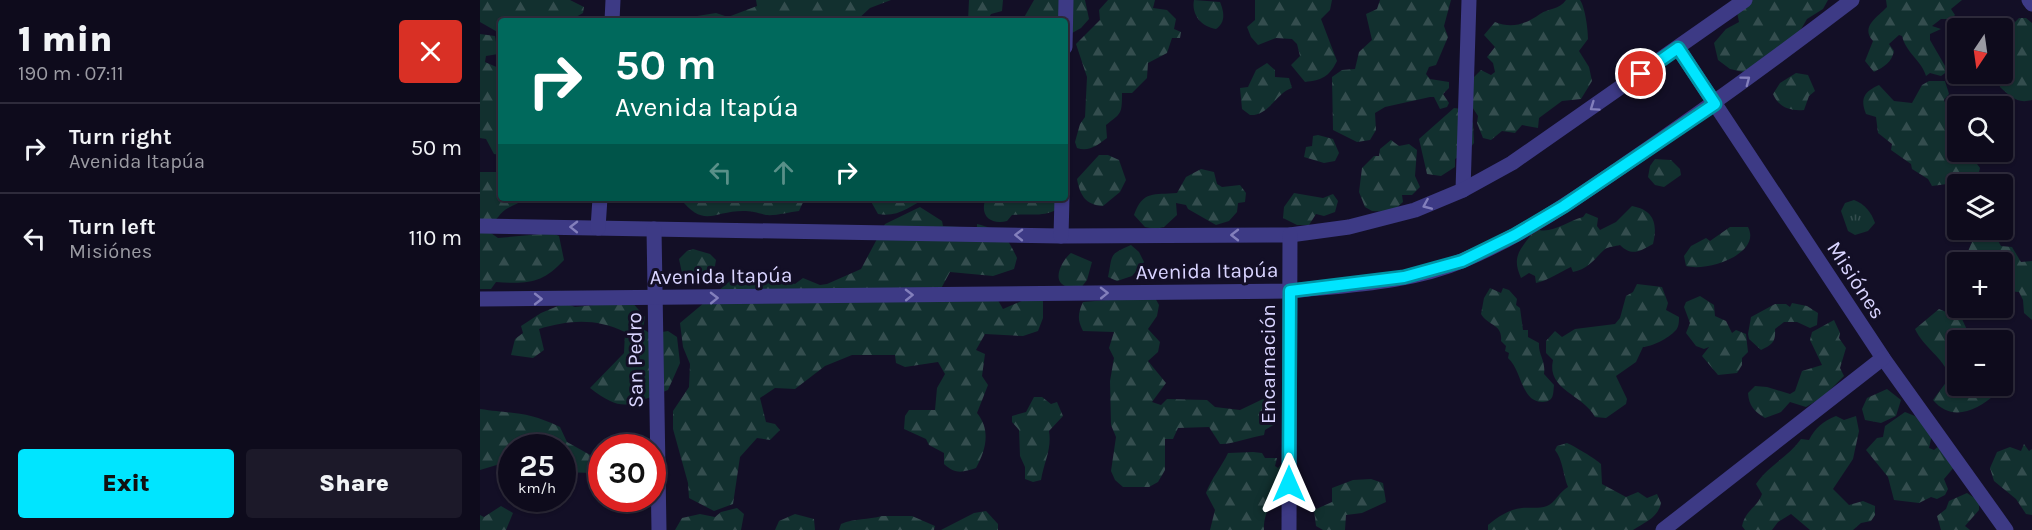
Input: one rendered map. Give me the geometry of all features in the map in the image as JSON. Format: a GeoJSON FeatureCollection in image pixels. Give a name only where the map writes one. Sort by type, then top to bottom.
{"type":"FeatureCollection","features":[{"type":"Feature","properties":{"kind":"street"},"geometry":{"type":"LineString","coordinates":[[612,18],[613,0]]}},
{"type":"Feature","properties":{"kind":"street"},"geometry":{"type":"LineString","coordinates":[[1066,0],[1066,18]]}},
{"type":"Feature","properties":{"kind":"street"},"geometry":{"type":"LineString","coordinates":[[1463,190],[1469,0]]}},
{"type":"Feature","properties":{"kind":"street","name":"Avenida Itapúa"},"geometry":{"type":"LineString","coordinates":[[480,226],[1061,236],[1290,235],[1348,227],[1404,213],[1463,190],[1512,163],[1745,0]]}},
{"type":"Feature","properties":{"kind":"street","name":"Avenida Itapúa"},"geometry":{"type":"LineString","coordinates":[[480,299],[1290,291],[1404,277],[1462,261],[1515,235],[1564,206],[1715,104],[1852,0]]}},
{"type":"Feature","properties":{"kind":"street"},"geometry":{"type":"LineString","coordinates":[[2029,0],[2032,4]]}},
{"type":"Feature","properties":{"kind":"street","name":"Misiónes"},"geometry":{"type":"LineString","coordinates":[[1678,48],[1883,358],[2006,530]]}},
{"type":"Feature","properties":{"kind":"street"},"geometry":{"type":"LineString","coordinates":[[598,228],[600,201]]}},
{"type":"Feature","properties":{"kind":"street"},"geometry":{"type":"LineString","coordinates":[[1061,236],[1062,201]]}},
{"type":"Feature","properties":{"kind":"street","name":"San Pedro"},"geometry":{"type":"LineString","coordinates":[[654,229],[659,530]]}},
{"type":"Feature","properties":{"kind":"street","name":"Encarnación"},"geometry":{"type":"LineString","coordinates":[[1289,530],[1290,235]]}},
{"type":"Feature","properties":{"kind":"street"},"geometry":{"type":"LineString","coordinates":[[1663,530],[1883,358]]}},
{"type":"Feature","properties":{"kind":"green space"},"geometry":{"type":"Polygon","coordinates":[[[480,0],[570,0],[584,7],[583,13],[574,18],[498,18],[498,32],[480,22],[480,0]]]}},
{"type":"Feature","properties":{"kind":"green space"},"geometry":{"type":"Polygon","coordinates":[[[756,0],[891,0],[870,8],[859,18],[691,18],[716,13],[728,17],[757,6],[756,0]]]}},
{"type":"Feature","properties":{"kind":"green space"},"geometry":{"type":"Polygon","coordinates":[[[969,0],[1003,0],[1002,11],[991,14],[989,18],[968,18],[969,0]]]}},
{"type":"Feature","properties":{"kind":"green space"},"geometry":{"type":"Polygon","coordinates":[[[1034,0],[1085,0],[1089,19],[1081,28],[1068,35],[1068,18],[1024,18],[1034,0]]]}},
{"type":"Feature","properties":{"kind":"green space"},"geometry":{"type":"Polygon","coordinates":[[[1108,0],[1155,0],[1153,8],[1167,10],[1176,19],[1174,29],[1181,32],[1180,38],[1172,38],[1167,53],[1148,63],[1147,78],[1132,93],[1122,93],[1120,113],[1106,125],[1107,138],[1093,147],[1081,149],[1077,148],[1075,142],[1080,124],[1085,117],[1087,77],[1076,44],[1100,20],[1099,10],[1108,0]]]}},
{"type":"Feature","properties":{"kind":"green space"},"geometry":{"type":"Polygon","coordinates":[[[1194,0],[1220,2],[1223,17],[1216,29],[1202,23],[1194,11],[1194,0]]]}},
{"type":"Feature","properties":{"kind":"green space"},"geometry":{"type":"Polygon","coordinates":[[[1255,0],[1332,0],[1330,10],[1321,19],[1337,61],[1331,71],[1320,79],[1305,82],[1291,65],[1300,56],[1297,44],[1292,39],[1276,38],[1258,45],[1251,37],[1247,27],[1255,20],[1255,0]]]}},
{"type":"Feature","properties":{"kind":"green space"},"geometry":{"type":"Polygon","coordinates":[[[1380,0],[1451,0],[1444,26],[1448,37],[1436,65],[1429,67],[1426,74],[1430,79],[1449,82],[1449,88],[1443,94],[1449,103],[1447,107],[1440,109],[1434,97],[1430,97],[1385,107],[1375,113],[1376,130],[1370,140],[1357,142],[1333,130],[1332,77],[1342,70],[1355,69],[1359,52],[1372,40],[1366,14],[1377,9],[1380,0]]]}},
{"type":"Feature","properties":{"kind":"green space"},"geometry":{"type":"Polygon","coordinates":[[[1566,0],[1580,0],[1583,8],[1588,39],[1579,51],[1589,67],[1592,81],[1581,99],[1562,101],[1539,118],[1538,128],[1522,125],[1515,133],[1502,131],[1491,140],[1483,138],[1477,123],[1478,116],[1465,96],[1472,79],[1481,70],[1491,75],[1495,72],[1493,63],[1487,57],[1495,47],[1484,35],[1495,22],[1507,25],[1524,23],[1543,12],[1560,6],[1566,0]]]}},
{"type":"Feature","properties":{"kind":"green space"},"geometry":{"type":"Polygon","coordinates":[[[1745,0],[1828,0],[1823,9],[1807,19],[1793,43],[1743,72],[1730,69],[1718,60],[1714,43],[1726,29],[1739,22],[1736,7],[1745,0]]]}},
{"type":"Feature","properties":{"kind":"green space"},"geometry":{"type":"Polygon","coordinates":[[[1886,0],[1962,0],[1951,9],[1955,15],[1952,18],[1941,19],[1932,26],[1941,29],[1930,34],[1930,40],[1947,72],[1941,76],[1930,73],[1926,76],[1902,36],[1899,35],[1889,44],[1894,51],[1889,61],[1874,72],[1865,61],[1873,41],[1868,31],[1869,26],[1887,7],[1886,0]]]}},
{"type":"Feature","properties":{"kind":"green space"},"geometry":{"type":"Polygon","coordinates":[[[2019,18],[2026,18],[2032,23],[2032,100],[2014,99],[2000,87],[2000,84],[2013,84],[2013,24],[2019,18]]]}},
{"type":"Feature","properties":{"kind":"green space"},"geometry":{"type":"Polygon","coordinates":[[[480,34],[495,36],[498,54],[486,56],[485,62],[498,68],[498,155],[494,154],[486,139],[480,138],[480,34]]]}},
{"type":"Feature","properties":{"kind":"green space"},"geometry":{"type":"Polygon","coordinates":[[[1267,63],[1275,70],[1275,77],[1289,78],[1292,88],[1262,112],[1250,115],[1242,109],[1240,88],[1248,87],[1256,70],[1267,63]]]}},
{"type":"Feature","properties":{"kind":"green space"},"geometry":{"type":"Polygon","coordinates":[[[1796,73],[1808,75],[1815,91],[1809,96],[1804,110],[1786,108],[1778,103],[1773,94],[1780,83],[1796,73]]]}},
{"type":"Feature","properties":{"kind":"green space"},"geometry":{"type":"Polygon","coordinates":[[[1929,81],[1945,81],[1949,94],[1944,100],[1947,107],[1947,162],[1976,162],[1980,168],[1978,174],[1947,174],[1947,184],[1932,186],[1928,179],[1912,169],[1911,164],[1891,150],[1892,144],[1878,133],[1876,117],[1866,114],[1863,104],[1865,96],[1879,85],[1894,101],[1912,103],[1922,85],[1929,81]]]}},
{"type":"Feature","properties":{"kind":"green space"},"geometry":{"type":"Polygon","coordinates":[[[1454,108],[1462,109],[1473,123],[1474,143],[1467,152],[1455,159],[1455,167],[1441,176],[1427,174],[1419,139],[1454,108]]]}},
{"type":"Feature","properties":{"kind":"green space"},"geometry":{"type":"Polygon","coordinates":[[[1313,136],[1333,139],[1339,153],[1335,161],[1324,163],[1304,157],[1306,147],[1312,146],[1313,136]]]}},
{"type":"Feature","properties":{"kind":"green space"},"geometry":{"type":"Polygon","coordinates":[[[1391,140],[1399,146],[1409,144],[1417,150],[1415,176],[1420,187],[1412,195],[1402,195],[1403,202],[1392,212],[1372,211],[1365,207],[1359,192],[1362,168],[1374,156],[1379,156],[1380,149],[1391,140]]]}},
{"type":"Feature","properties":{"kind":"green space"},"geometry":{"type":"Polygon","coordinates":[[[1099,155],[1108,155],[1119,160],[1126,180],[1120,192],[1103,206],[1092,204],[1084,198],[1077,179],[1099,155]]]}},
{"type":"Feature","properties":{"kind":"green space"},"geometry":{"type":"Polygon","coordinates":[[[1655,159],[1671,160],[1680,169],[1681,175],[1664,187],[1655,185],[1648,177],[1650,166],[1655,159]]]}},
{"type":"Feature","properties":{"kind":"green space"},"geometry":{"type":"Polygon","coordinates":[[[1201,169],[1214,172],[1217,184],[1222,187],[1240,185],[1246,193],[1245,202],[1238,203],[1237,212],[1229,221],[1216,225],[1188,209],[1186,205],[1176,203],[1177,215],[1164,227],[1155,229],[1145,227],[1134,215],[1137,207],[1145,198],[1156,194],[1177,193],[1186,177],[1201,169]]]}},
{"type":"Feature","properties":{"kind":"green space"},"geometry":{"type":"Polygon","coordinates":[[[480,172],[496,172],[498,174],[498,201],[520,201],[504,211],[495,220],[480,222],[480,172]]]}},
{"type":"Feature","properties":{"kind":"green space"},"geometry":{"type":"Polygon","coordinates":[[[1294,193],[1323,198],[1333,194],[1338,201],[1335,212],[1324,216],[1316,214],[1309,225],[1297,225],[1283,218],[1284,207],[1294,193]]]}},
{"type":"Feature","properties":{"kind":"green space"},"geometry":{"type":"Polygon","coordinates":[[[1854,200],[1867,209],[1875,223],[1868,231],[1855,235],[1848,231],[1841,211],[1845,203],[1854,200]]]}},
{"type":"Feature","properties":{"kind":"green space"},"geometry":{"type":"Polygon","coordinates":[[[683,201],[804,201],[799,211],[770,215],[743,211],[703,216],[683,201]]]}},
{"type":"Feature","properties":{"kind":"green space"},"geometry":{"type":"Polygon","coordinates":[[[871,201],[920,201],[891,214],[878,214],[871,201]]]}},
{"type":"Feature","properties":{"kind":"green space"},"geometry":{"type":"Polygon","coordinates":[[[985,201],[1063,201],[1054,211],[1012,215],[1007,221],[1001,222],[991,220],[985,214],[985,201]]]}},
{"type":"Feature","properties":{"kind":"green space"},"geometry":{"type":"Polygon","coordinates":[[[1632,206],[1645,211],[1653,219],[1655,230],[1653,244],[1636,252],[1628,251],[1620,245],[1605,249],[1583,269],[1573,272],[1571,267],[1536,283],[1535,276],[1529,273],[1521,278],[1517,257],[1535,229],[1553,229],[1583,217],[1586,213],[1598,218],[1597,226],[1600,230],[1616,222],[1632,206]]]}},
{"type":"Feature","properties":{"kind":"green space"},"geometry":{"type":"Polygon","coordinates":[[[920,207],[942,221],[943,226],[977,228],[977,224],[997,231],[1010,244],[1017,258],[1014,269],[993,276],[950,272],[937,296],[995,295],[1003,309],[1024,300],[1043,299],[1043,318],[1038,331],[1023,336],[985,334],[976,350],[985,354],[982,376],[988,385],[977,413],[984,426],[985,440],[976,468],[963,471],[952,470],[944,464],[944,453],[929,445],[926,439],[904,429],[905,416],[909,410],[935,410],[937,388],[945,374],[938,362],[905,367],[896,363],[895,355],[852,355],[825,366],[795,389],[775,388],[760,398],[766,422],[775,424],[780,430],[770,440],[757,438],[740,457],[733,504],[714,511],[689,498],[688,483],[673,429],[673,411],[689,387],[690,364],[683,347],[680,323],[736,276],[782,279],[795,284],[803,278],[820,285],[861,269],[885,224],[920,207]]]}},
{"type":"Feature","properties":{"kind":"green space"},"geometry":{"type":"Polygon","coordinates":[[[1730,227],[1748,227],[1750,237],[1740,253],[1730,259],[1707,266],[1686,266],[1684,256],[1691,246],[1706,238],[1710,241],[1730,227]]]}},
{"type":"Feature","properties":{"kind":"green space"},"geometry":{"type":"Polygon","coordinates":[[[480,230],[488,231],[498,238],[552,233],[559,236],[564,260],[548,274],[533,281],[496,282],[491,289],[480,289],[480,230]]]}},
{"type":"Feature","properties":{"kind":"green space"},"geometry":{"type":"Polygon","coordinates":[[[1998,240],[2001,246],[2012,247],[2021,262],[2032,261],[2032,320],[2024,313],[2023,300],[2019,292],[2013,292],[2013,252],[1968,252],[1972,242],[1998,240]]]}},
{"type":"Feature","properties":{"kind":"green space"},"geometry":{"type":"Polygon","coordinates":[[[1131,245],[1139,252],[1144,262],[1132,276],[1117,281],[1108,277],[1111,259],[1115,253],[1131,245]]]}},
{"type":"Feature","properties":{"kind":"green space"},"geometry":{"type":"Polygon","coordinates":[[[693,249],[710,254],[716,260],[715,266],[690,280],[682,273],[679,259],[687,251],[693,249]]]}},
{"type":"Feature","properties":{"kind":"green space"},"geometry":{"type":"Polygon","coordinates":[[[1071,253],[1092,262],[1087,280],[1080,289],[1065,286],[1059,279],[1062,264],[1071,253]]]}},
{"type":"Feature","properties":{"kind":"green space"},"geometry":{"type":"Polygon","coordinates":[[[1637,284],[1662,287],[1668,303],[1666,310],[1679,317],[1678,326],[1664,339],[1643,347],[1636,362],[1616,376],[1627,399],[1626,404],[1606,418],[1595,417],[1590,409],[1567,392],[1555,378],[1552,370],[1553,360],[1546,353],[1546,341],[1555,331],[1562,337],[1575,329],[1615,324],[1620,318],[1626,296],[1633,292],[1637,284]]]}},
{"type":"Feature","properties":{"kind":"green space"},"geometry":{"type":"Polygon","coordinates":[[[1490,288],[1501,293],[1503,288],[1509,290],[1517,299],[1516,305],[1520,308],[1523,330],[1528,330],[1528,337],[1539,343],[1544,374],[1554,385],[1552,397],[1549,400],[1536,401],[1526,392],[1513,363],[1508,358],[1509,353],[1505,351],[1506,346],[1501,341],[1500,331],[1481,314],[1484,298],[1490,288]]]}},
{"type":"Feature","properties":{"kind":"green space"},"geometry":{"type":"Polygon","coordinates":[[[1154,296],[1159,305],[1157,316],[1148,329],[1160,342],[1158,352],[1148,361],[1166,383],[1152,402],[1161,405],[1167,399],[1207,400],[1215,407],[1240,410],[1263,399],[1274,408],[1278,422],[1265,430],[1264,435],[1224,444],[1220,444],[1209,427],[1178,428],[1173,439],[1165,439],[1165,470],[1158,482],[1149,487],[1123,487],[1115,480],[1111,471],[1116,437],[1111,425],[1110,381],[1114,358],[1109,348],[1114,332],[1083,331],[1079,313],[1083,302],[1154,296]]]}},
{"type":"Feature","properties":{"kind":"green space"},"geometry":{"type":"Polygon","coordinates":[[[1700,296],[1714,305],[1715,316],[1726,321],[1732,333],[1736,330],[1746,334],[1748,352],[1742,358],[1742,365],[1737,373],[1718,375],[1702,356],[1709,347],[1704,349],[1696,346],[1686,333],[1690,323],[1684,307],[1686,302],[1700,296]]]}},
{"type":"Feature","properties":{"kind":"green space"},"geometry":{"type":"Polygon","coordinates":[[[631,301],[645,317],[643,329],[651,334],[668,331],[677,337],[680,363],[668,390],[636,403],[620,404],[612,402],[590,388],[624,353],[625,332],[603,324],[572,322],[539,329],[544,350],[533,358],[511,355],[515,339],[523,333],[521,326],[541,313],[565,303],[575,307],[631,301]]]}},
{"type":"Feature","properties":{"kind":"green space"},"geometry":{"type":"Polygon","coordinates":[[[1792,303],[1807,306],[1818,313],[1817,325],[1810,328],[1797,322],[1784,322],[1775,329],[1772,342],[1761,350],[1749,339],[1751,317],[1775,304],[1786,304],[1790,307],[1792,303]]]}},
{"type":"Feature","properties":{"kind":"green space"},"geometry":{"type":"Polygon","coordinates":[[[1939,309],[1947,312],[1947,318],[1962,318],[1967,330],[1947,330],[1947,370],[1923,342],[1915,329],[1939,309]]]}},
{"type":"Feature","properties":{"kind":"green space"},"geometry":{"type":"Polygon","coordinates":[[[1834,320],[1840,333],[1839,338],[1846,348],[1840,368],[1844,376],[1823,397],[1806,407],[1790,402],[1781,412],[1765,418],[1758,413],[1751,405],[1748,393],[1755,386],[1790,394],[1795,391],[1802,371],[1822,365],[1810,340],[1812,332],[1834,320]]]}},
{"type":"Feature","properties":{"kind":"green space"},"geometry":{"type":"Polygon","coordinates":[[[1947,381],[1947,396],[1993,396],[1981,405],[1964,412],[1948,411],[1933,400],[1947,381]]]}},
{"type":"Feature","properties":{"kind":"green space"},"geometry":{"type":"Polygon","coordinates":[[[1887,389],[1901,400],[1896,416],[1881,423],[1865,420],[1862,409],[1867,398],[1887,389]]]}},
{"type":"Feature","properties":{"kind":"green space"},"geometry":{"type":"Polygon","coordinates":[[[1034,397],[1042,397],[1051,404],[1057,402],[1063,416],[1049,431],[1049,450],[1041,480],[1033,482],[1025,479],[1025,467],[1020,456],[1019,430],[1012,422],[1012,416],[1026,412],[1034,397]]]}},
{"type":"Feature","properties":{"kind":"green space"},"geometry":{"type":"Polygon","coordinates":[[[480,409],[529,416],[560,427],[563,434],[498,434],[498,465],[480,470],[480,409]]]}},
{"type":"Feature","properties":{"kind":"green space"},"geometry":{"type":"Polygon","coordinates":[[[1905,412],[1915,416],[1932,435],[1929,448],[1934,450],[1939,446],[1955,466],[1944,479],[1948,489],[1945,495],[1937,499],[1931,497],[1919,503],[1894,500],[1888,477],[1866,450],[1877,438],[1883,437],[1885,426],[1905,412]]]}},
{"type":"Feature","properties":{"kind":"green space"},"geometry":{"type":"Polygon","coordinates":[[[1836,416],[1844,420],[1856,416],[1859,431],[1853,459],[1833,489],[1849,505],[1863,501],[1875,506],[1875,515],[1871,521],[1861,523],[1853,530],[1810,530],[1791,514],[1778,522],[1772,530],[1745,530],[1742,526],[1744,520],[1762,494],[1756,484],[1801,439],[1809,440],[1820,425],[1836,416]]]}},
{"type":"Feature","properties":{"kind":"green space"},"geometry":{"type":"Polygon","coordinates":[[[1567,443],[1601,464],[1602,484],[1626,497],[1638,492],[1647,498],[1657,494],[1661,503],[1657,512],[1633,530],[1488,530],[1488,525],[1508,512],[1550,505],[1568,487],[1560,458],[1555,450],[1557,446],[1567,443]]]}},
{"type":"Feature","properties":{"kind":"green space"},"geometry":{"type":"Polygon","coordinates":[[[2024,444],[2029,451],[2032,449],[2032,515],[2026,514],[2016,499],[1994,481],[1990,468],[1997,452],[2010,447],[2021,451],[2024,444]]]}},
{"type":"Feature","properties":{"kind":"green space"},"geometry":{"type":"Polygon","coordinates":[[[576,447],[588,454],[588,473],[576,472],[576,447]]]}},
{"type":"Feature","properties":{"kind":"green space"},"geometry":{"type":"Polygon","coordinates":[[[1228,453],[1262,453],[1265,458],[1277,458],[1275,466],[1278,468],[1283,462],[1289,483],[1278,486],[1265,517],[1264,530],[1210,530],[1215,510],[1206,493],[1211,483],[1228,453]]]}},
{"type":"Feature","properties":{"kind":"green space"},"geometry":{"type":"Polygon","coordinates":[[[1371,479],[1383,483],[1386,502],[1362,513],[1346,515],[1345,530],[1323,530],[1316,526],[1314,510],[1332,502],[1332,488],[1353,480],[1371,479]]]}},
{"type":"Feature","properties":{"kind":"green space"},"geometry":{"type":"Polygon","coordinates":[[[1967,493],[1979,501],[1979,510],[1965,526],[1970,530],[1941,530],[1937,516],[1946,509],[1949,501],[1967,493]]]}},
{"type":"Feature","properties":{"kind":"green space"},"geometry":{"type":"Polygon","coordinates":[[[498,508],[498,512],[513,513],[506,530],[480,530],[480,515],[484,517],[498,508]]]}},
{"type":"Feature","properties":{"kind":"green space"},"geometry":{"type":"Polygon","coordinates":[[[737,508],[744,514],[741,530],[675,530],[682,518],[700,514],[715,517],[721,512],[737,508]]]}},
{"type":"Feature","properties":{"kind":"green space"},"geometry":{"type":"Polygon","coordinates":[[[986,511],[998,524],[998,530],[941,530],[974,513],[986,511]]]}},
{"type":"Feature","properties":{"kind":"green space"},"geometry":{"type":"Polygon","coordinates":[[[795,514],[814,519],[815,530],[775,530],[779,521],[795,514]]]}},
{"type":"Feature","properties":{"kind":"green space"},"geometry":{"type":"Polygon","coordinates":[[[882,516],[912,516],[935,526],[934,530],[839,530],[841,524],[846,522],[882,516]]]}},
{"type":"Feature","properties":{"kind":"route"},"geometry":{"type":"LineString","coordinates":[[1289,484],[1290,291],[1347,286],[1404,277],[1462,261],[1515,235],[1564,206],[1715,104],[1678,48],[1641,74]]}}]}
